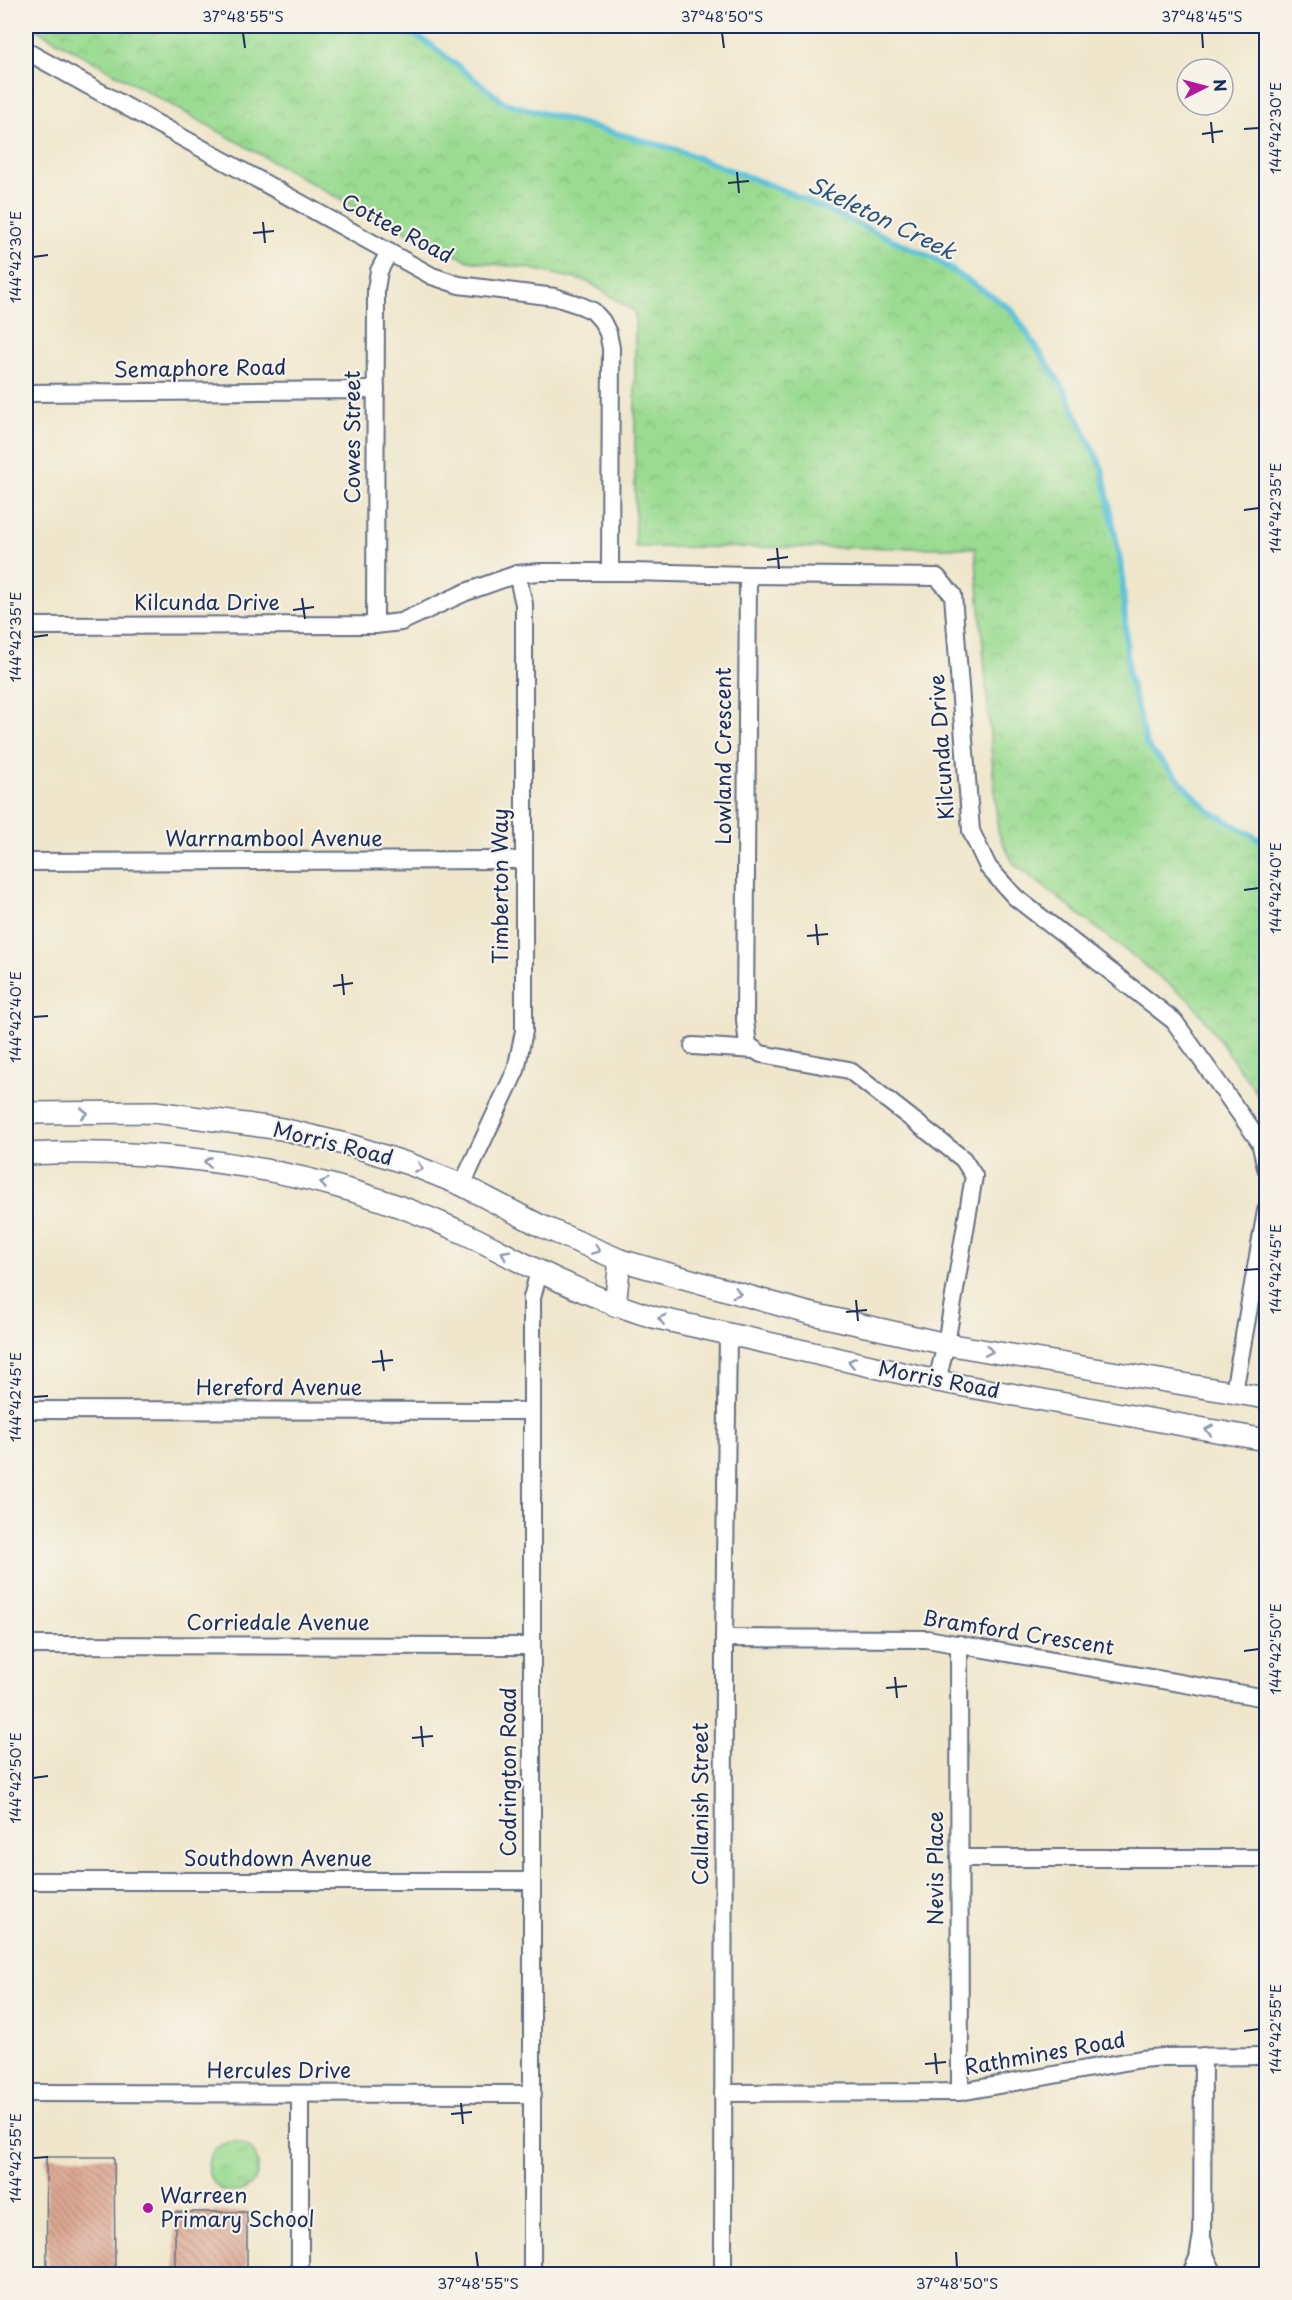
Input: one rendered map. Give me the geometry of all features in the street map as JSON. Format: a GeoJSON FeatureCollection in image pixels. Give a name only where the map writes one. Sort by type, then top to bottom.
{"type":"FeatureCollection","features":[{"type":"Feature","properties":{"kind":"street","name":"Cottee Road"},"geometry":{"type":"LineString","coordinates":[[26,51],[432,276],[459,285],[555,297],[593,311],[602,321],[608,333],[610,348],[610,572]]}},
{"type":"Feature","properties":{"kind":"street","name":"Cowes Street"},"geometry":{"type":"LineString","coordinates":[[375,625],[376,289],[379,271],[389,252]]}},
{"type":"Feature","properties":{"kind":"street","name":"Semaphore Road"},"geometry":{"type":"LineString","coordinates":[[26,393],[376,390]]}},
{"type":"Feature","properties":{"kind":"street","name":"Kilcunda Drive"},"geometry":{"type":"LineString","coordinates":[[26,626],[375,625],[401,622],[466,592],[517,574],[631,572],[937,577],[953,595],[971,831],[988,867],[1015,897],[1174,1021],[1260,1142],[1266,1168]]}},
{"type":"Feature","properties":{"kind":"street","name":"Timberton Way"},"geometry":{"type":"LineString","coordinates":[[462,1185],[516,1070],[524,1031],[524,604],[517,574]]}},
{"type":"Feature","properties":{"kind":"street","name":"Lowland Crescent"},"geometry":{"type":"LineString","coordinates":[[748,575],[745,1020],[748,1046],[755,1050]]}},
{"type":"Feature","properties":{"kind":"street","name":"Warrnambool Avenue"},"geometry":{"type":"LineString","coordinates":[[26,862],[524,860]]}},
{"type":"Feature","properties":{"kind":"street"},"geometry":{"type":"LineString","coordinates":[[693,1046],[755,1050],[761,1054],[849,1070],[963,1159],[974,1176],[946,1344],[937,1381]]}},
{"type":"Feature","properties":{"kind":"street","name":"Morris Road"},"geometry":{"type":"LineString","coordinates":[[26,1113],[155,1112],[282,1129],[353,1146],[412,1165],[462,1185],[539,1225],[620,1260],[808,1313],[946,1344],[1266,1398]]}},
{"type":"Feature","properties":{"kind":"street","name":"Morris Road"},"geometry":{"type":"LineString","coordinates":[[26,1154],[141,1155],[209,1162],[318,1180],[384,1200],[447,1225],[615,1306],[653,1317],[937,1381],[1266,1440]]}},
{"type":"Feature","properties":{"kind":"street"},"geometry":{"type":"LineString","coordinates":[[1234,1392],[1266,1211]]}},
{"type":"Feature","properties":{"kind":"street"},"geometry":{"type":"LineString","coordinates":[[615,1306],[620,1260]]}},
{"type":"Feature","properties":{"kind":"street","name":"Codrington Road"},"geometry":{"type":"LineString","coordinates":[[532,2274],[532,1298],[539,1271]]}},
{"type":"Feature","properties":{"kind":"street","name":"Callanish Street"},"geometry":{"type":"LineString","coordinates":[[723,2274],[724,1638],[728,1334]]}},
{"type":"Feature","properties":{"kind":"street","name":"Hereford Avenue"},"geometry":{"type":"LineString","coordinates":[[26,1410],[532,1411]]}},
{"type":"Feature","properties":{"kind":"street","name":"Bramford Crescent"},"geometry":{"type":"LineString","coordinates":[[724,1638],[914,1638],[1266,1698]]}},
{"type":"Feature","properties":{"kind":"street","name":"Nevis Place"},"geometry":{"type":"LineString","coordinates":[[959,1644],[960,2092]]}},
{"type":"Feature","properties":{"kind":"street","name":"Corriedale Avenue"},"geometry":{"type":"LineString","coordinates":[[26,1645],[531,1646]]}},
{"type":"Feature","properties":{"kind":"street"},"geometry":{"type":"LineString","coordinates":[[959,1858],[1266,1858]]}},
{"type":"Feature","properties":{"kind":"street","name":"Southdown Avenue"},"geometry":{"type":"LineString","coordinates":[[26,1881],[531,1881]]}},
{"type":"Feature","properties":{"kind":"street"},"geometry":{"type":"LineString","coordinates":[[1191,2274],[1198,2258],[1202,2234],[1203,2056]]}},
{"type":"Feature","properties":{"kind":"street","name":"Rathmines Road"},"geometry":{"type":"LineString","coordinates":[[723,2093],[960,2092],[1141,2059],[1266,2056]]}},
{"type":"Feature","properties":{"kind":"street","name":"Hercules Drive"},"geometry":{"type":"LineString","coordinates":[[26,2093],[533,2094]]}},
{"type":"Feature","properties":{"kind":"street"},"geometry":{"type":"LineString","coordinates":[[300,2094],[300,2274]]}},
{"type":"Feature","properties":{"kind":"street"},"geometry":{"type":"LineString","coordinates":[[1202,2234],[1206,2257],[1214,2274]]}},
{"type":"Feature","properties":{"kind":"green space"},"geometry":{"type":"Polygon","coordinates":[[[30,26],[397,26],[427,42],[505,103],[677,150],[785,191],[935,259],[1011,309],[1063,388],[1102,468],[1122,570],[1128,673],[1147,746],[1208,810],[1266,843],[1266,1106],[1192,1002],[1013,863],[998,832],[975,548],[635,547],[635,312],[589,282],[528,268],[469,261],[354,207],[30,26]]]}},
{"type":"Feature","properties":{"kind":"green space"},"geometry":{"type":"Polygon","coordinates":[[[233,2142],[251,2149],[258,2167],[251,2185],[233,2192],[215,2185],[208,2167],[215,2149],[233,2142]]]}},
{"type":"Feature","properties":{"kind":"building"},"geometry":{"type":"Polygon","coordinates":[[[46,2157],[114,2157],[115,2274],[47,2274],[46,2157]]]}},
{"type":"Feature","properties":{"kind":"building"},"geometry":{"type":"Polygon","coordinates":[[[175,2212],[247,2212],[247,2274],[175,2274],[175,2212]]]}},
{"type":"Feature","properties":{"kind":"waterway","name":"Skeleton Creek"},"geometry":{"type":"LineString","coordinates":[[397,26],[427,42],[505,103],[677,150],[785,191],[935,259],[1011,309],[1063,388],[1102,468],[1122,570],[1128,673],[1147,746],[1208,810],[1266,843]]}},
{"type":"Feature","properties":{"kind":"place","name":"Warreen Primary School"},"geometry":{"type":"Point","coordinates":[148,2208]}}]}
